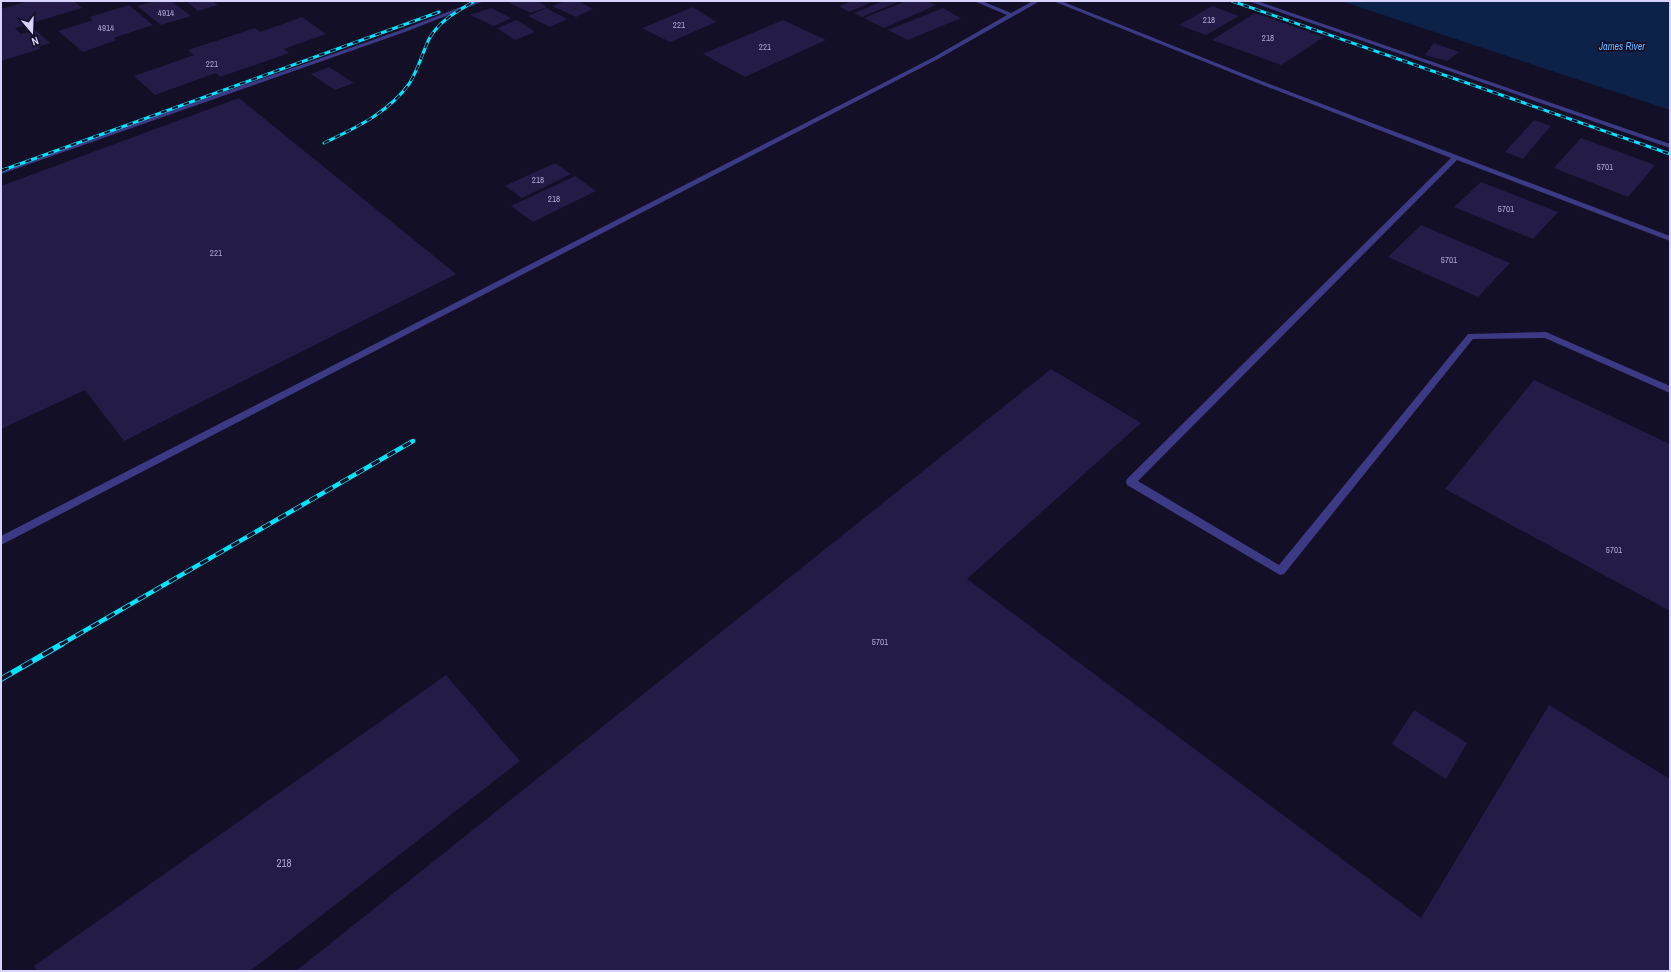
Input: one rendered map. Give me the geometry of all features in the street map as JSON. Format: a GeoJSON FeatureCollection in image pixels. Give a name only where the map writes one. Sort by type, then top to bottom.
{"type":"FeatureCollection","features":[{"type":"Feature","properties":{"kind":"lane"},"geometry":{"type":"LineString","coordinates":[[1,172],[403,31],[481,1]]}},
{"type":"Feature","properties":{"kind":"lane"},"geometry":{"type":"LineString","coordinates":[[977,1],[1011,15]]}},
{"type":"Feature","properties":{"kind":"lane"},"geometry":{"type":"LineString","coordinates":[[1,541],[936,58],[1037,1]]}},
{"type":"Feature","properties":{"kind":"lane"},"geometry":{"type":"LineString","coordinates":[[1056,1],[1262,83],[1670,239]]}},
{"type":"Feature","properties":{"kind":"lane"},"geometry":{"type":"LineString","coordinates":[[1251,1],[1670,146]]}},
{"type":"Feature","properties":{"kind":"lane"},"geometry":{"type":"LineString","coordinates":[[1456,157],[1131,482],[1280,571],[1471,336],[1546,335],[1670,390]]}},
{"type":"Feature","properties":{"kind":"water","name":"James River"},"geometry":{"type":"Polygon","coordinates":[[[1341,1],[1670,1],[1670,110],[1341,1]]]}},
{"type":"Feature","properties":{"kind":"building"},"geometry":{"type":"Polygon","coordinates":[[[28,1],[74,1],[82,8],[15,28],[21,34],[35,30],[50,43],[38,47],[40,49],[1,61],[1,9],[28,1]]]}},
{"type":"Feature","properties":{"kind":"building"},"geometry":{"type":"Polygon","coordinates":[[[155,1],[171,1],[191,16],[161,25],[137,6],[155,1]]]}},
{"type":"Feature","properties":{"kind":"building"},"geometry":{"type":"Polygon","coordinates":[[[186,1],[213,1],[218,5],[198,11],[186,1]]]}},
{"type":"Feature","properties":{"kind":"building"},"geometry":{"type":"Polygon","coordinates":[[[514,1],[537,1],[547,7],[531,13],[509,3],[514,1]]]}},
{"type":"Feature","properties":{"kind":"building"},"geometry":{"type":"Polygon","coordinates":[[[565,1],[578,1],[593,9],[576,17],[552,6],[565,1]]]}},
{"type":"Feature","properties":{"kind":"building"},"geometry":{"type":"Polygon","coordinates":[[[852,1],[874,1],[849,12],[839,6],[852,1]]]}},
{"type":"Feature","properties":{"kind":"building"},"geometry":{"type":"Polygon","coordinates":[[[883,1],[900,1],[862,17],[854,13],[883,1]]]}},
{"type":"Feature","properties":{"kind":"building"},"geometry":{"type":"Polygon","coordinates":[[[906,1],[927,1],[936,5],[884,28],[864,18],[906,1]]]}},
{"type":"Feature","properties":{"kind":"building"},"geometry":{"type":"Polygon","coordinates":[[[129,5],[153,25],[113,38],[117,40],[83,52],[58,31],[93,20],[90,17],[129,5]]]}},
{"type":"Feature","properties":{"kind":"building"},"geometry":{"type":"Polygon","coordinates":[[[1212,6],[1239,16],[1206,35],[1179,25],[1212,6]]]}},
{"type":"Feature","properties":{"kind":"building"},"geometry":{"type":"Polygon","coordinates":[[[693,7],[716,22],[670,42],[642,28],[693,7]]]}},
{"type":"Feature","properties":{"kind":"building"},"geometry":{"type":"Polygon","coordinates":[[[491,8],[511,18],[494,26],[470,15],[491,8]]]}},
{"type":"Feature","properties":{"kind":"building"},"geometry":{"type":"Polygon","coordinates":[[[546,8],[567,19],[550,27],[528,16],[546,8]]]}},
{"type":"Feature","properties":{"kind":"building"},"geometry":{"type":"Polygon","coordinates":[[[943,8],[961,18],[908,40],[888,30],[943,8]]]}},
{"type":"Feature","properties":{"kind":"building"},"geometry":{"type":"Polygon","coordinates":[[[1255,13],[1324,37],[1281,65],[1212,40],[1255,13]]]}},
{"type":"Feature","properties":{"kind":"building"},"geometry":{"type":"Polygon","coordinates":[[[302,17],[326,34],[284,49],[289,53],[220,77],[216,73],[155,95],[134,76],[194,55],[188,50],[255,28],[260,32],[302,17]]]}},
{"type":"Feature","properties":{"kind":"building"},"geometry":{"type":"Polygon","coordinates":[[[517,20],[535,32],[515,40],[497,28],[517,20]]]}},
{"type":"Feature","properties":{"kind":"building"},"geometry":{"type":"Polygon","coordinates":[[[783,20],[826,40],[745,77],[703,54],[783,20]]]}},
{"type":"Feature","properties":{"kind":"building"},"geometry":{"type":"Polygon","coordinates":[[[1434,43],[1459,52],[1447,61],[1425,55],[1434,43]]]}},
{"type":"Feature","properties":{"kind":"building"},"geometry":{"type":"Polygon","coordinates":[[[329,67],[354,83],[335,90],[311,74],[329,67]]]}},
{"type":"Feature","properties":{"kind":"building"},"geometry":{"type":"Polygon","coordinates":[[[239,98],[456,274],[124,441],[85,390],[1,429],[1,186],[239,98]]]}},
{"type":"Feature","properties":{"kind":"building"},"geometry":{"type":"Polygon","coordinates":[[[1534,120],[1551,126],[1523,159],[1505,152],[1534,120]]]}},
{"type":"Feature","properties":{"kind":"building"},"geometry":{"type":"Polygon","coordinates":[[[1581,138],[1655,165],[1628,197],[1554,168],[1581,138]]]}},
{"type":"Feature","properties":{"kind":"building"},"geometry":{"type":"Polygon","coordinates":[[[555,163],[571,174],[522,198],[505,186],[555,163]]]}},
{"type":"Feature","properties":{"kind":"building"},"geometry":{"type":"Polygon","coordinates":[[[575,176],[596,191],[533,222],[511,206],[575,176]]]}},
{"type":"Feature","properties":{"kind":"building"},"geometry":{"type":"Polygon","coordinates":[[[1481,182],[1558,212],[1533,239],[1454,207],[1481,182]]]}},
{"type":"Feature","properties":{"kind":"building"},"geometry":{"type":"Polygon","coordinates":[[[1421,225],[1510,263],[1478,297],[1388,257],[1421,225]]]}},
{"type":"Feature","properties":{"kind":"building"},"geometry":{"type":"Polygon","coordinates":[[[1051,369],[1141,423],[967,579],[1421,918],[1549,705],[1670,779],[1670,971],[296,971],[1051,369]]]}},
{"type":"Feature","properties":{"kind":"building"},"geometry":{"type":"Polygon","coordinates":[[[1534,380],[1670,444],[1670,611],[1445,489],[1534,380]]]}},
{"type":"Feature","properties":{"kind":"building"},"geometry":{"type":"Polygon","coordinates":[[[446,675],[520,761],[250,971],[37,971],[34,966],[446,675]]]}},
{"type":"Feature","properties":{"kind":"building"},"geometry":{"type":"Polygon","coordinates":[[[1414,710],[1467,743],[1446,779],[1392,744],[1414,710]]]}},
{"type":"Feature","properties":{"kind":"railway"},"geometry":{"type":"LineString","coordinates":[[1232,1],[1670,154]]}},
{"type":"Feature","properties":{"kind":"railway"},"geometry":{"type":"LineString","coordinates":[[324,143],[370,119],[401,94],[412,79],[433,33],[448,18],[473,2]]}},
{"type":"Feature","properties":{"kind":"railway"},"geometry":{"type":"LineString","coordinates":[[3,170],[439,12]]}},
{"type":"Feature","properties":{"kind":"railway"},"geometry":{"type":"LineString","coordinates":[[1,171],[6,169]]}},
{"type":"Feature","properties":{"kind":"railway"},"geometry":{"type":"LineString","coordinates":[[60,645],[413,441]]}},
{"type":"Feature","properties":{"kind":"railway"},"geometry":{"type":"LineString","coordinates":[[1,679],[62,644]]}}]}
